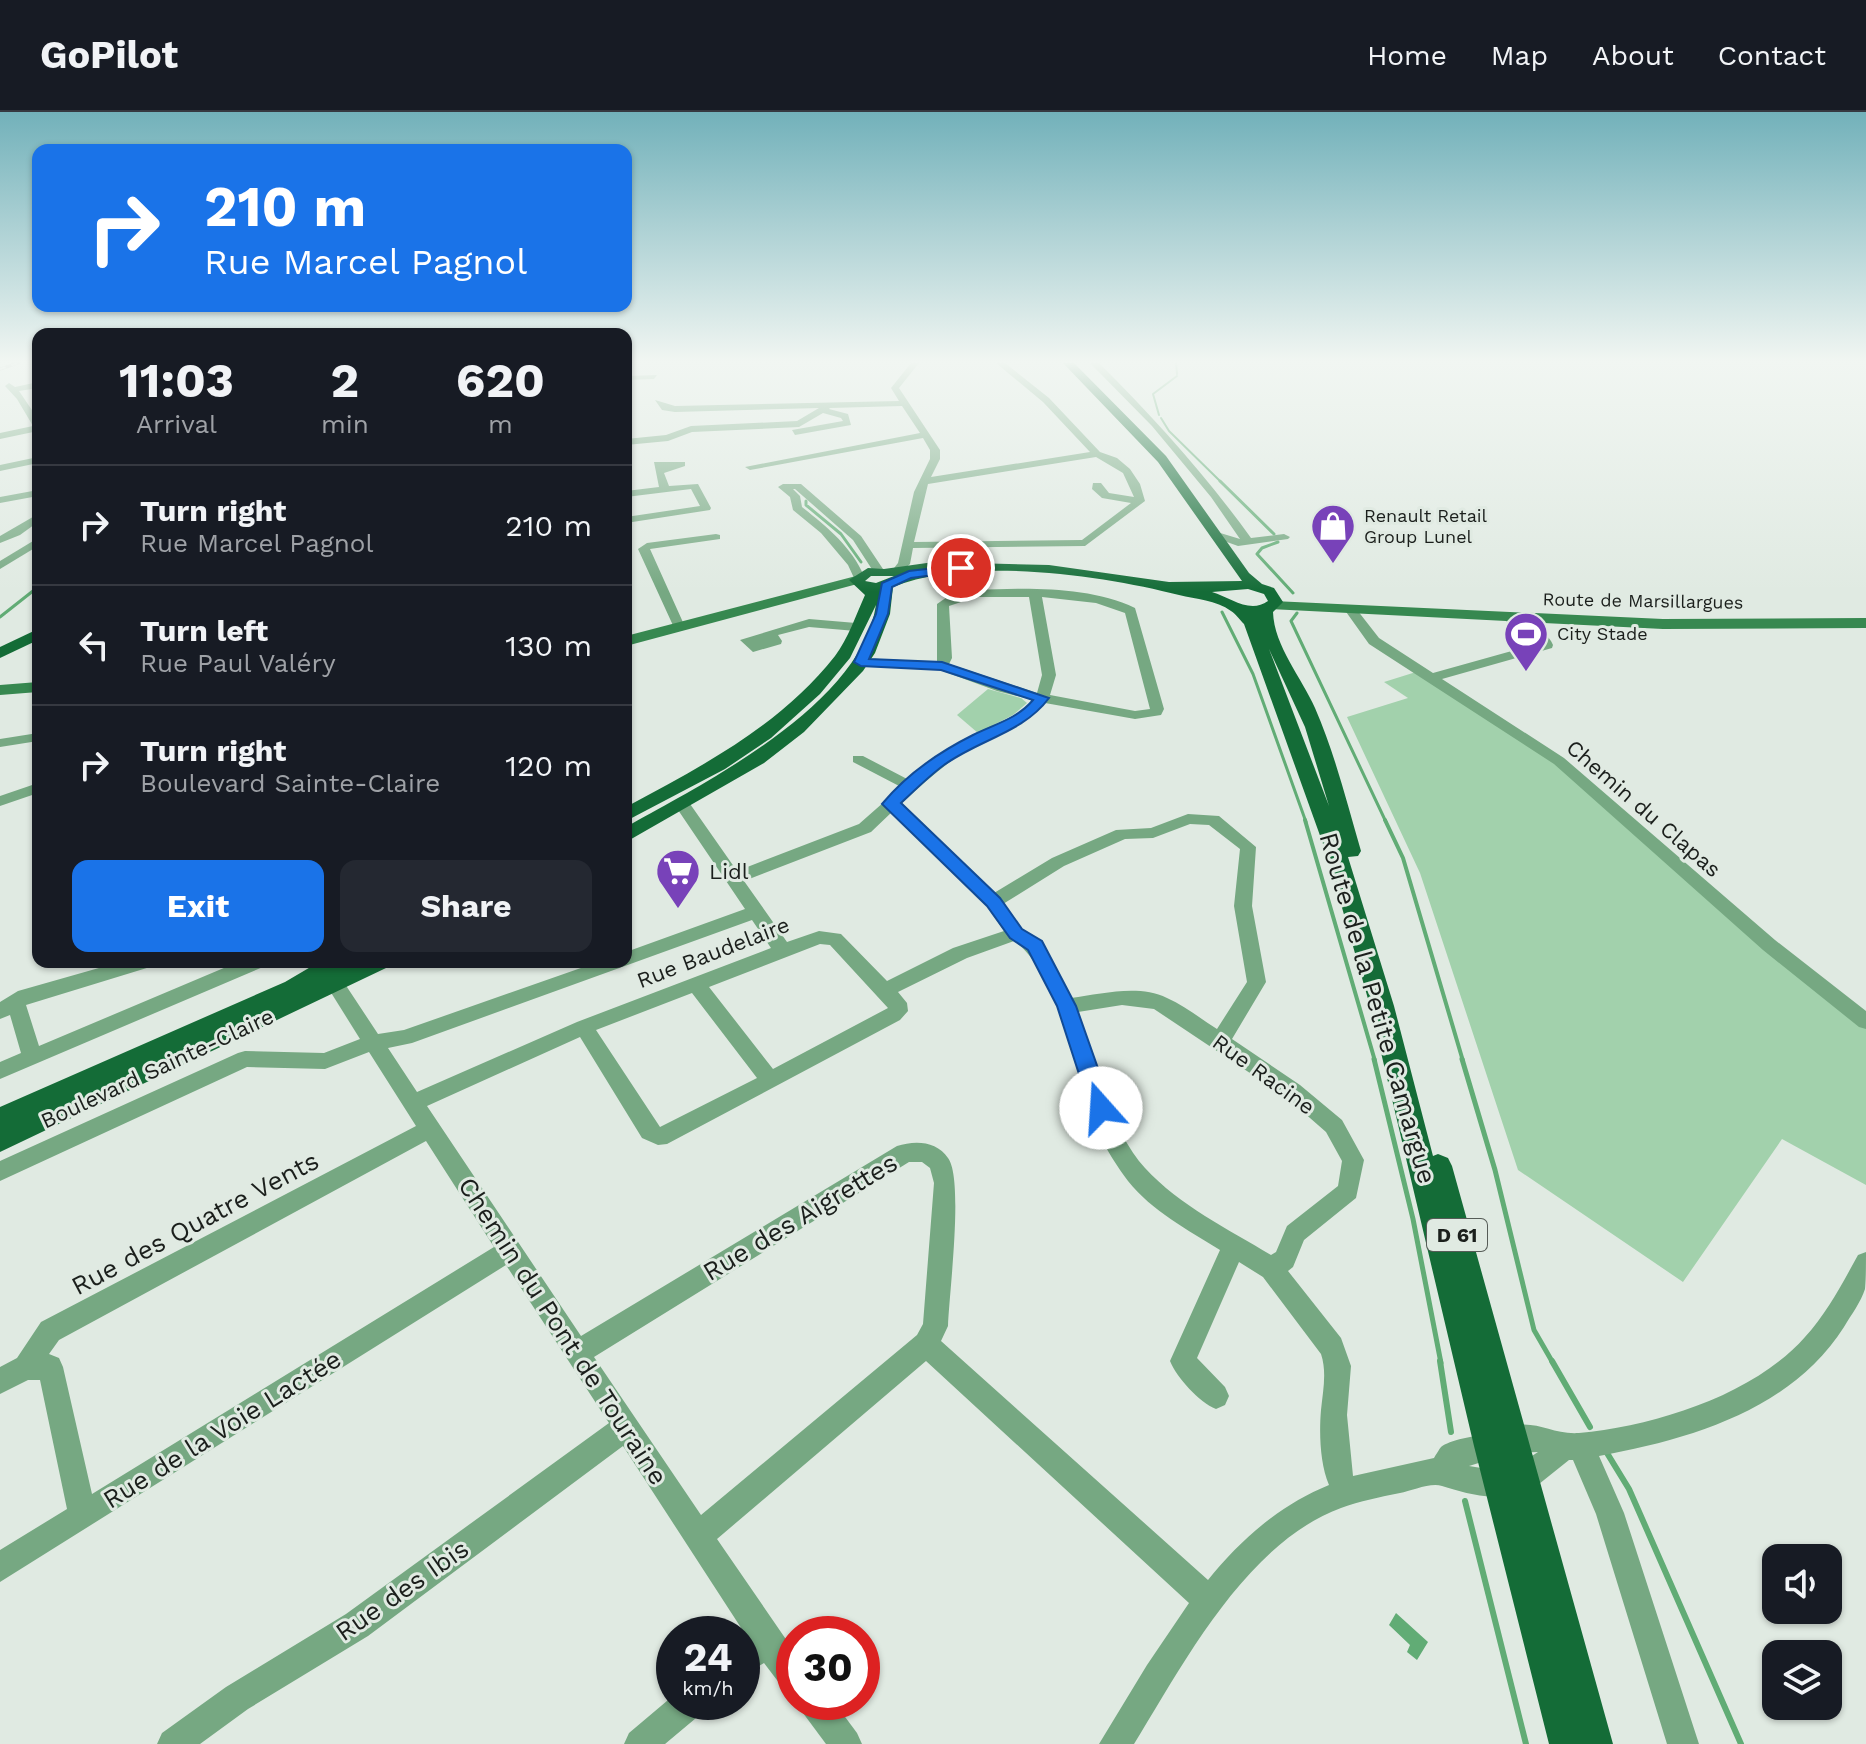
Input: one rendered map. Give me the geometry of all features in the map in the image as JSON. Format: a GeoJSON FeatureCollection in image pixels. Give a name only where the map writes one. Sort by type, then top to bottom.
{"type":"FeatureCollection","features":[{"type":"Feature","properties":{"kind":"main road","name":"D 61"},"geometry":{"type":"LineString","coordinates":[[1136,439],[1229,576],[1247,597]]}},
{"type":"Feature","properties":{"kind":"main road","name":"D 61"},"geometry":{"type":"LineString","coordinates":[[1141,439],[1170,469],[1217,535],[1238,545],[1247,597]]}},
{"type":"Feature","properties":{"kind":"main road"},"geometry":{"type":"LineString","coordinates":[[893,577],[967,567],[1008,567],[1068,571],[1247,597]]}},
{"type":"Feature","properties":{"kind":"main road"},"geometry":{"type":"LineString","coordinates":[[632,640],[857,583],[967,567]]}},
{"type":"Feature","properties":{"kind":"main road"},"geometry":{"type":"LineString","coordinates":[[893,577],[898,585],[915,578],[1008,567]]}},
{"type":"Feature","properties":{"kind":"main road"},"geometry":{"type":"LineString","coordinates":[[632,833],[777,746],[839,688],[861,662],[875,633],[893,577]]}},
{"type":"Feature","properties":{"kind":"main road"},"geometry":{"type":"LineString","coordinates":[[632,812],[718,765],[765,734],[837,664],[873,599],[857,583]]}},
{"type":"Feature","properties":{"kind":"main road","name":"Route de Marsillargues"},"geometry":{"type":"LineString","coordinates":[[1247,597],[1350,609],[1510,618],[1663,624],[1866,623]]}},
{"type":"Feature","properties":{"kind":"main road","name":"Route de la Petite Camargue"},"geometry":{"type":"LineString","coordinates":[[1247,597],[1251,623],[1342,870],[1501,1442],[1593,1744]]}},
{"type":"Feature","properties":{"kind":"main road"},"geometry":{"type":"LineString","coordinates":[[4,654],[32,638]]}},
{"type":"Feature","properties":{"kind":"main road"},"geometry":{"type":"LineString","coordinates":[[0,690],[32,687]]}},
{"type":"Feature","properties":{"kind":"main road","name":"Boulevard Sainte-Claire"},"geometry":{"type":"LineString","coordinates":[[0,1119],[327,974],[352,968]]}},
{"type":"Feature","properties":{"kind":"main road","name":"Boulevard Sainte-Claire"},"geometry":{"type":"LineString","coordinates":[[0,1141],[327,974]]}},
{"type":"Feature","properties":{"kind":"main road","name":"Route de la Petite Camargue"},"geometry":{"type":"LineString","coordinates":[[1513,1480],[1569,1744]]}},
{"type":"Feature","properties":{"kind":"street"},"geometry":{"type":"LineString","coordinates":[[750,467],[903,439]]}},
{"type":"Feature","properties":{"kind":"street"},"geometry":{"type":"LineString","coordinates":[[857,583],[853,564],[825,531],[797,508],[795,496],[783,487],[797,486],[836,518],[893,577],[910,545],[919,492],[935,459],[935,450],[928,439]]}},
{"type":"Feature","properties":{"kind":"street"},"geometry":{"type":"LineString","coordinates":[[1083,439],[1097,454]]}},
{"type":"Feature","properties":{"kind":"street"},"geometry":{"type":"LineString","coordinates":[[1168,439],[1215,495],[1238,545],[1284,537]]}},
{"type":"Feature","properties":{"kind":"street"},"geometry":{"type":"LineString","coordinates":[[925,481],[1097,454],[1108,457],[1133,476],[1140,501]]}},
{"type":"Feature","properties":{"kind":"street"},"geometry":{"type":"LineString","coordinates":[[0,468],[32,461]]}},
{"type":"Feature","properties":{"kind":"street"},"geometry":{"type":"LineString","coordinates":[[665,489],[659,473],[662,469],[696,466]]}},
{"type":"Feature","properties":{"kind":"street"},"geometry":{"type":"LineString","coordinates":[[1097,485],[1097,489],[1106,496],[1140,501]]}},
{"type":"Feature","properties":{"kind":"street"},"geometry":{"type":"LineString","coordinates":[[632,493],[696,487],[706,508],[632,519]]}},
{"type":"Feature","properties":{"kind":"street"},"geometry":{"type":"LineString","coordinates":[[0,500],[32,494]]}},
{"type":"Feature","properties":{"kind":"street"},"geometry":{"type":"LineString","coordinates":[[910,545],[1085,543],[1140,501]]}},
{"type":"Feature","properties":{"kind":"street"},"geometry":{"type":"LineString","coordinates":[[658,516],[664,543]]}},
{"type":"Feature","properties":{"kind":"street"},"geometry":{"type":"LineString","coordinates":[[0,540],[32,522]]}},
{"type":"Feature","properties":{"kind":"street"},"geometry":{"type":"LineString","coordinates":[[680,629],[644,549],[664,543],[716,537]]}},
{"type":"Feature","properties":{"kind":"street"},"geometry":{"type":"LineString","coordinates":[[0,566],[32,545]]}},
{"type":"Feature","properties":{"kind":"street"},"geometry":{"type":"LineString","coordinates":[[861,662],[942,666],[1002,688],[1042,698],[1144,716],[1157,709],[1130,609],[1087,599],[1035,594],[968,594],[946,599],[942,666]]}},
{"type":"Feature","properties":{"kind":"street"},"geometry":{"type":"LineString","coordinates":[[733,879],[856,832],[876,820],[909,785],[938,762],[977,738],[1026,716],[1042,698],[1049,675],[1035,594]]}},
{"type":"Feature","properties":{"kind":"street","name":"Chemin du Clapas"},"geometry":{"type":"LineString","coordinates":[[1350,609],[1374,641],[1559,761],[1769,945],[1866,1022]]}},
{"type":"Feature","properties":{"kind":"street"},"geometry":{"type":"LineString","coordinates":[[1431,678],[1547,645],[1545,639],[1510,618]]}},
{"type":"Feature","properties":{"kind":"street"},"geometry":{"type":"LineString","coordinates":[[769,634],[813,623],[856,627]]}},
{"type":"Feature","properties":{"kind":"street"},"geometry":{"type":"LineString","coordinates":[[0,743],[32,738]]}},
{"type":"Feature","properties":{"kind":"street"},"geometry":{"type":"LineString","coordinates":[[858,759],[878,767],[897,782],[909,785]]}},
{"type":"Feature","properties":{"kind":"street"},"geometry":{"type":"LineString","coordinates":[[0,801],[32,790]]}},
{"type":"Feature","properties":{"kind":"street"},"geometry":{"type":"LineString","coordinates":[[682,804],[783,951]]}},
{"type":"Feature","properties":{"kind":"street"},"geometry":{"type":"LineString","coordinates":[[890,804],[898,807],[993,902],[1016,934],[1035,946],[1066,1006],[1110,1133],[1136,1174],[1170,1206],[1272,1269],[1332,1347],[1338,1366],[1334,1415],[1338,1474],[1346,1493]]}},
{"type":"Feature","properties":{"kind":"street"},"geometry":{"type":"LineString","coordinates":[[993,902],[1058,862],[1122,834],[1153,833],[1188,819],[1219,823],[1248,847],[1243,906],[1257,982],[1220,1041]]}},
{"type":"Feature","properties":{"kind":"street"},"geometry":{"type":"LineString","coordinates":[[632,957],[756,912]]}},
{"type":"Feature","properties":{"kind":"street"},"geometry":{"type":"LineString","coordinates":[[584,1027],[650,1132],[658,1136],[667,1135],[893,1015],[898,1011],[897,1003],[885,990],[960,953],[1016,934]]}},
{"type":"Feature","properties":{"kind":"street","name":"Rue Baudelaire"},"geometry":{"type":"LineString","coordinates":[[413,1103],[584,1027],[819,937],[835,939],[885,990]]}},
{"type":"Feature","properties":{"kind":"street"},"geometry":{"type":"LineString","coordinates":[[32,1057],[8,1007],[25,996],[122,968]]}},
{"type":"Feature","properties":{"kind":"street"},"geometry":{"type":"LineString","coordinates":[[0,1071],[242,968]]}},
{"type":"Feature","properties":{"kind":"street"},"geometry":{"type":"LineString","coordinates":[[0,1171],[245,1059],[325,1061],[373,1042],[405,1038],[587,968]]}},
{"type":"Feature","properties":{"kind":"street","name":"Chemin du Pont de Touraine"},"geometry":{"type":"LineString","coordinates":[[327,974],[776,1653]]}},
{"type":"Feature","properties":{"kind":"street"},"geometry":{"type":"LineString","coordinates":[[696,984],[770,1080]]}},
{"type":"Feature","properties":{"kind":"street","name":"Rue Racine"},"geometry":{"type":"LineString","coordinates":[[1066,1006],[1122,998],[1160,1003],[1293,1091],[1334,1126],[1353,1160],[1348,1191],[1295,1233],[1285,1259],[1272,1269]]}},
{"type":"Feature","properties":{"kind":"street","name":"Rue des Quatre Vents"},"geometry":{"type":"LineString","coordinates":[[0,1381],[26,1367],[50,1331],[430,1129]]}},
{"type":"Feature","properties":{"kind":"street","name":"Rue des Aigrettes"},"geometry":{"type":"LineString","coordinates":[[577,1353],[905,1153],[926,1152],[940,1163],[945,1183],[935,1326],[926,1344]]}},
{"type":"Feature","properties":{"kind":"street"},"geometry":{"type":"LineString","coordinates":[[1216,1396],[1183,1361],[1234,1246]]}},
{"type":"Feature","properties":{"kind":"street","name":"Rue de la Voie Lactée"},"geometry":{"type":"LineString","coordinates":[[26,1367],[50,1367],[83,1515],[510,1250]]}},
{"type":"Feature","properties":{"kind":"street"},"geometry":{"type":"LineString","coordinates":[[1442,1470],[1455,1478],[1513,1480],[1571,1447],[1687,1422],[1742,1399],[1778,1378],[1805,1357],[1826,1331],[1866,1263]]}},
{"type":"Feature","properties":{"kind":"street"},"geometry":{"type":"LineString","coordinates":[[698,1536],[926,1344],[1210,1602]]}},
{"type":"Feature","properties":{"kind":"street","name":"Rue des Ibis"},"geometry":{"type":"LineString","coordinates":[[173,1744],[237,1698],[357,1625],[626,1427]]}},
{"type":"Feature","properties":{"kind":"street"},"geometry":{"type":"LineString","coordinates":[[1115,1744],[1210,1602],[1240,1564],[1270,1535],[1327,1499],[1442,1470],[1450,1457],[1518,1436],[1548,1439],[1571,1447],[1610,1513],[1683,1744]]}},
{"type":"Feature","properties":{"kind":"street"},"geometry":{"type":"LineString","coordinates":[[0,1567],[83,1515]]}},
{"type":"Feature","properties":{"kind":"street"},"geometry":{"type":"LineString","coordinates":[[760,1647],[767,1641]]}},
{"type":"Feature","properties":{"kind":"street"},"geometry":{"type":"LineString","coordinates":[[640,1744],[669,1720]]}},
{"type":"Feature","properties":{"kind":"street"},"geometry":{"type":"LineString","coordinates":[[828,1720],[846,1744]]}},
{"type":"Feature","properties":{"kind":"shaded area"},"geometry":{"type":"Polygon","coordinates":[[[1416,672],[1561,767],[1866,1025],[1866,1185],[1782,1139],[1683,1282],[1518,1170],[1420,873],[1347,717],[1408,698],[1384,682],[1416,672]]]}},
{"type":"Feature","properties":{"kind":"shaded area"},"geometry":{"type":"Polygon","coordinates":[[[988,689],[1021,698],[1027,703],[1013,715],[978,733],[957,715],[988,689]]]}},
{"type":"Feature","properties":{"kind":"shaded area"},"geometry":{"type":"Polygon","coordinates":[[[1396,1613],[1428,1642],[1417,1660],[1407,1652],[1410,1645],[1389,1625],[1396,1613]]]}},
{"type":"Feature","properties":{"kind":"waterway"},"geometry":{"type":"LineString","coordinates":[[1177,439],[1222,483]]}},
{"type":"Feature","properties":{"kind":"waterway"},"geometry":{"type":"LineString","coordinates":[[1220,481],[1274,534]]}},
{"type":"Feature","properties":{"kind":"waterway"},"geometry":{"type":"LineString","coordinates":[[806,501],[806,505],[841,534],[861,562]]}},
{"type":"Feature","properties":{"kind":"waterway"},"geometry":{"type":"LineString","coordinates":[[1278,542],[1262,548],[1257,554],[1293,593]]}},
{"type":"Feature","properties":{"kind":"waterway"},"geometry":{"type":"LineString","coordinates":[[0,617],[32,592]]}},
{"type":"Feature","properties":{"kind":"waterway"},"geometry":{"type":"LineString","coordinates":[[1222,612],[1253,674],[1306,822]]}},
{"type":"Feature","properties":{"kind":"waterway"},"geometry":{"type":"LineString","coordinates":[[1297,613],[1291,621],[1386,822]]}},
{"type":"Feature","properties":{"kind":"waterway"},"geometry":{"type":"LineString","coordinates":[[1305,820],[1375,1061]]}},
{"type":"Feature","properties":{"kind":"waterway"},"geometry":{"type":"LineString","coordinates":[[1385,820],[1403,858],[1463,1061]]}},
{"type":"Feature","properties":{"kind":"waterway"},"geometry":{"type":"LineString","coordinates":[[1374,1059],[1413,1219],[1441,1363]]}},
{"type":"Feature","properties":{"kind":"waterway"},"geometry":{"type":"LineString","coordinates":[[1462,1059],[1495,1170],[1534,1330],[1553,1363]]}},
{"type":"Feature","properties":{"kind":"waterway"},"geometry":{"type":"LineString","coordinates":[[1440,1361],[1451,1432]]}},
{"type":"Feature","properties":{"kind":"waterway"},"geometry":{"type":"LineString","coordinates":[[1552,1361],[1590,1427]]}},
{"type":"Feature","properties":{"kind":"waterway"},"geometry":{"type":"LineString","coordinates":[[1607,1453],[1629,1489],[1741,1744]]}},
{"type":"Feature","properties":{"kind":"waterway"},"geometry":{"type":"LineString","coordinates":[[1465,1501],[1526,1744]]}},
{"type":"Feature","properties":{"kind":"place","name":"Renault Retail Group Lunel"},"geometry":{"type":"Point","coordinates":[1333,565]}},
{"type":"Feature","properties":{"kind":"place","name":"City Stade"},"geometry":{"type":"Point","coordinates":[1526,673]}},
{"type":"Feature","properties":{"kind":"place","name":"Lidl"},"geometry":{"type":"Point","coordinates":[678,910]}},
{"type":"Feature","properties":{"kind":"route"},"geometry":{"type":"LineString","coordinates":[[961,568],[923,571],[890,581],[883,596],[886,598],[882,614],[861,662],[942,666],[1002,688],[1042,698],[1026,716],[977,738],[938,762],[890,804],[898,807],[993,902],[1016,934],[1035,946],[1066,1006],[1101,1108]]}}]}
